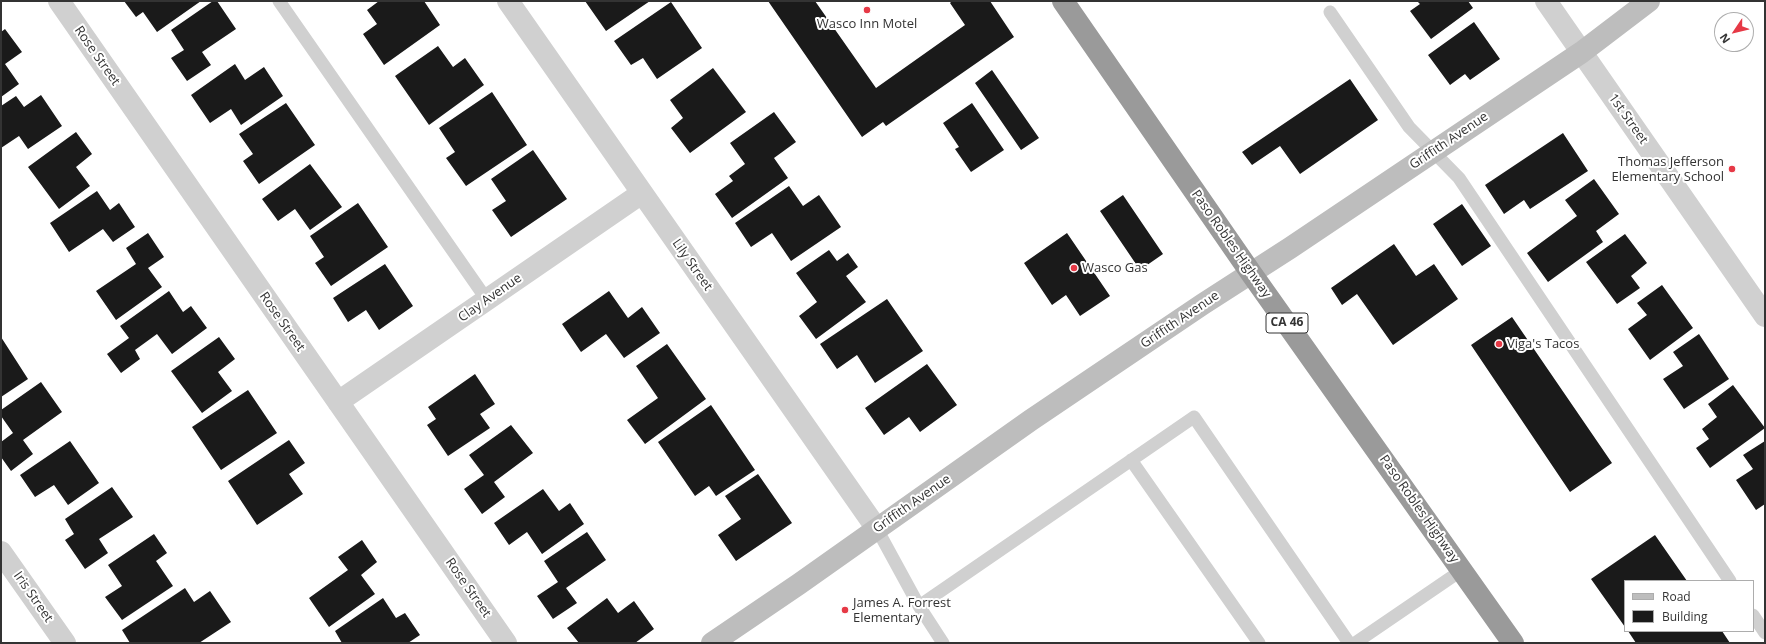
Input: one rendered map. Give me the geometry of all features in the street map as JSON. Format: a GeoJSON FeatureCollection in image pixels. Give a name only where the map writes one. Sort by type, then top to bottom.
{"type":"FeatureCollection","features":[{"type":"Feature","properties":{"kind":"highway","name":"Paso Robles Highway"},"geometry":{"type":"LineString","coordinates":[[1063,1],[1251,273],[1513,643]]}},
{"type":"Feature","properties":{"kind":"street","name":"Rose Street"},"geometry":{"type":"LineString","coordinates":[[59,1],[506,643]]}},
{"type":"Feature","properties":{"kind":"street","name":"Lily Street"},"geometry":{"type":"LineString","coordinates":[[508,1],[877,529]]}},
{"type":"Feature","properties":{"kind":"street","name":"1st Street"},"geometry":{"type":"LineString","coordinates":[[1546,1],[1765,316]]}},
{"type":"Feature","properties":{"kind":"street","name":"Griffith Avenue"},"geometry":{"type":"LineString","coordinates":[[712,643],[1031,420],[1582,52],[1649,1]]}},
{"type":"Feature","properties":{"kind":"street","name":"Clay Avenue"},"geometry":{"type":"LineString","coordinates":[[338,402],[642,193]]}},
{"type":"Feature","properties":{"kind":"street","name":"Iris Street"},"geometry":{"type":"LineString","coordinates":[[1,552],[65,643]]}},
{"type":"Feature","properties":{"kind":"lane"},"geometry":{"type":"LineString","coordinates":[[279,1],[487,300]]}},
{"type":"Feature","properties":{"kind":"lane"},"geometry":{"type":"LineString","coordinates":[[1330,12],[1409,127],[1459,178],[1729,580]]}},
{"type":"Feature","properties":{"kind":"lane"},"geometry":{"type":"LineString","coordinates":[[919,606],[1194,417],[1349,643]]}},
{"type":"Feature","properties":{"kind":"lane"},"geometry":{"type":"LineString","coordinates":[[1132,460],[1259,643]]}},
{"type":"Feature","properties":{"kind":"lane"},"geometry":{"type":"LineString","coordinates":[[877,529],[919,606],[943,643]]}},
{"type":"Feature","properties":{"kind":"lane"},"geometry":{"type":"LineString","coordinates":[[1355,643],[1462,570]]}},
{"type":"Feature","properties":{"kind":"lane"},"geometry":{"type":"LineString","coordinates":[[1754,617],[1765,633]]}},
{"type":"Feature","properties":{"kind":"building"},"geometry":{"type":"Polygon","coordinates":[[[124,1],[201,1],[157,32],[143,12],[136,17],[124,1]]]}},
{"type":"Feature","properties":{"kind":"building"},"geometry":{"type":"Polygon","coordinates":[[[213,1],[217,1],[236,29],[202,52],[211,65],[187,81],[171,58],[184,50],[171,30],[213,1]]]}},
{"type":"Feature","properties":{"kind":"building"},"geometry":{"type":"Polygon","coordinates":[[[379,1],[424,1],[440,25],[384,65],[363,34],[377,24],[367,10],[379,1]]]}},
{"type":"Feature","properties":{"kind":"building"},"geometry":{"type":"Polygon","coordinates":[[[585,1],[650,1],[606,31],[585,1]]]}},
{"type":"Feature","properties":{"kind":"building"},"geometry":{"type":"Polygon","coordinates":[[[768,1],[815,1],[876,88],[965,25],[950,3],[952,1],[990,1],[1014,37],[886,126],[883,122],[862,137],[768,1]]]}},
{"type":"Feature","properties":{"kind":"building"},"geometry":{"type":"Polygon","coordinates":[[[1417,1],[1468,1],[1473,8],[1431,39],[1410,11],[1420,4],[1417,1]]]}},
{"type":"Feature","properties":{"kind":"building"},"geometry":{"type":"Polygon","coordinates":[[[671,2],[702,48],[657,79],[643,58],[631,65],[614,41],[671,2]]]}},
{"type":"Feature","properties":{"kind":"building"},"geometry":{"type":"Polygon","coordinates":[[[1474,22],[1500,59],[1470,80],[1465,74],[1450,85],[1428,55],[1474,22]]]}},
{"type":"Feature","properties":{"kind":"building"},"geometry":{"type":"Polygon","coordinates":[[[5,29],[22,52],[5,64],[19,84],[1,97],[1,32],[5,29]]]}},
{"type":"Feature","properties":{"kind":"building"},"geometry":{"type":"Polygon","coordinates":[[[438,46],[453,67],[465,58],[484,85],[429,125],[395,76],[438,46]]]}},
{"type":"Feature","properties":{"kind":"building"},"geometry":{"type":"Polygon","coordinates":[[[235,64],[245,80],[264,67],[283,96],[241,125],[231,109],[210,123],[191,95],[235,64]]]}},
{"type":"Feature","properties":{"kind":"building"},"geometry":{"type":"Polygon","coordinates":[[[713,68],[746,112],[690,153],[671,128],[683,118],[670,100],[713,68]]]}},
{"type":"Feature","properties":{"kind":"building"},"geometry":{"type":"Polygon","coordinates":[[[992,70],[1039,138],[1021,150],[975,83],[992,70]]]}},
{"type":"Feature","properties":{"kind":"building"},"geometry":{"type":"Polygon","coordinates":[[[1350,79],[1378,120],[1300,174],[1280,146],[1252,165],[1242,152],[1350,79]]]}},
{"type":"Feature","properties":{"kind":"building"},"geometry":{"type":"Polygon","coordinates":[[[492,92],[527,145],[466,186],[446,158],[455,152],[439,128],[492,92]]]}},
{"type":"Feature","properties":{"kind":"building"},"geometry":{"type":"Polygon","coordinates":[[[41,95],[62,126],[28,149],[19,136],[1,148],[1,106],[16,96],[24,107],[41,95]]]}},
{"type":"Feature","properties":{"kind":"building"},"geometry":{"type":"Polygon","coordinates":[[[286,103],[315,145],[259,184],[243,161],[253,154],[239,134],[286,103]]]}},
{"type":"Feature","properties":{"kind":"building"},"geometry":{"type":"Polygon","coordinates":[[[972,103],[1004,150],[971,172],[955,149],[959,147],[943,123],[972,103]]]}},
{"type":"Feature","properties":{"kind":"building"},"geometry":{"type":"Polygon","coordinates":[[[774,112],[796,142],[774,158],[788,178],[732,218],[715,194],[733,181],[729,176],[745,164],[730,143],[774,112]]]}},
{"type":"Feature","properties":{"kind":"building"},"geometry":{"type":"Polygon","coordinates":[[[76,132],[92,154],[76,167],[90,186],[59,209],[28,167],[76,132]]]}},
{"type":"Feature","properties":{"kind":"building"},"geometry":{"type":"Polygon","coordinates":[[[1563,133],[1588,171],[1530,209],[1524,200],[1504,214],[1485,185],[1563,133]]]}},
{"type":"Feature","properties":{"kind":"building"},"geometry":{"type":"Polygon","coordinates":[[[533,150],[567,199],[511,237],[492,210],[506,201],[491,179],[533,150]]]}},
{"type":"Feature","properties":{"kind":"building"},"geometry":{"type":"Polygon","coordinates":[[[310,164],[342,207],[310,230],[295,209],[278,221],[262,199],[310,164]]]}},
{"type":"Feature","properties":{"kind":"building"},"geometry":{"type":"Polygon","coordinates":[[[1594,179],[1619,214],[1596,231],[1603,242],[1548,282],[1527,253],[1577,216],[1565,200],[1594,179]]]}},
{"type":"Feature","properties":{"kind":"building"},"geometry":{"type":"Polygon","coordinates":[[[789,186],[803,206],[819,195],[841,227],[791,261],[772,233],[751,247],[735,223],[789,186]]]}},
{"type":"Feature","properties":{"kind":"building"},"geometry":{"type":"Polygon","coordinates":[[[97,191],[110,210],[119,203],[135,227],[113,242],[103,229],[69,252],[50,223],[97,191]]]}},
{"type":"Feature","properties":{"kind":"building"},"geometry":{"type":"Polygon","coordinates":[[[1123,195],[1163,254],[1140,270],[1100,211],[1123,195]]]}},
{"type":"Feature","properties":{"kind":"building"},"geometry":{"type":"Polygon","coordinates":[[[358,203],[388,247],[331,286],[315,263],[324,257],[310,236],[358,203]]]}},
{"type":"Feature","properties":{"kind":"building"},"geometry":{"type":"Polygon","coordinates":[[[1462,204],[1491,246],[1462,266],[1433,224],[1462,204]]]}},
{"type":"Feature","properties":{"kind":"building"},"geometry":{"type":"Polygon","coordinates":[[[148,233],[164,257],[148,268],[162,287],[116,320],[96,291],[136,264],[126,248],[148,233]]]}},
{"type":"Feature","properties":{"kind":"building"},"geometry":{"type":"Polygon","coordinates":[[[1067,233],[1110,296],[1080,316],[1066,295],[1052,305],[1024,263],[1067,233]]]}},
{"type":"Feature","properties":{"kind":"building"},"geometry":{"type":"Polygon","coordinates":[[[1625,234],[1647,263],[1631,276],[1640,288],[1617,304],[1586,262],[1625,234]]]}},
{"type":"Feature","properties":{"kind":"building"},"geometry":{"type":"Polygon","coordinates":[[[1394,244],[1416,276],[1434,264],[1458,299],[1393,345],[1357,294],[1342,305],[1331,288],[1394,244]]]}},
{"type":"Feature","properties":{"kind":"building"},"geometry":{"type":"Polygon","coordinates":[[[829,250],[837,261],[848,253],[858,267],[846,276],[866,302],[816,339],[799,316],[817,302],[796,273],[829,250]]]}},
{"type":"Feature","properties":{"kind":"building"},"geometry":{"type":"Polygon","coordinates":[[[385,264],[413,306],[379,330],[366,310],[348,322],[333,298],[385,264]]]}},
{"type":"Feature","properties":{"kind":"building"},"geometry":{"type":"Polygon","coordinates":[[[1662,285],[1693,328],[1650,360],[1628,329],[1647,315],[1637,303],[1662,285]]]}},
{"type":"Feature","properties":{"kind":"building"},"geometry":{"type":"Polygon","coordinates":[[[169,291],[183,312],[191,306],[207,328],[172,354],[157,334],[135,350],[140,359],[121,373],[107,354],[129,338],[120,326],[169,291]]]}},
{"type":"Feature","properties":{"kind":"building"},"geometry":{"type":"Polygon","coordinates":[[[609,291],[628,318],[642,307],[660,333],[624,358],[606,334],[581,352],[562,324],[609,291]]]}},
{"type":"Feature","properties":{"kind":"building"},"geometry":{"type":"Polygon","coordinates":[[[887,299],[923,351],[875,383],[857,355],[837,369],[820,344],[887,299]]]}},
{"type":"Feature","properties":{"kind":"building"},"geometry":{"type":"Polygon","coordinates":[[[1512,317],[1612,463],[1570,492],[1471,345],[1512,317]]]}},
{"type":"Feature","properties":{"kind":"building"},"geometry":{"type":"Polygon","coordinates":[[[1699,334],[1729,379],[1684,409],[1663,379],[1683,366],[1673,352],[1699,334]]]}},
{"type":"Feature","properties":{"kind":"building"},"geometry":{"type":"Polygon","coordinates":[[[1,337],[28,379],[1,397],[1,337]]]}},
{"type":"Feature","properties":{"kind":"building"},"geometry":{"type":"Polygon","coordinates":[[[219,337],[235,359],[218,372],[232,391],[202,413],[171,371],[219,337]]]}},
{"type":"Feature","properties":{"kind":"building"},"geometry":{"type":"Polygon","coordinates":[[[667,344],[706,399],[645,444],[627,420],[658,398],[636,366],[667,344]]]}},
{"type":"Feature","properties":{"kind":"building"},"geometry":{"type":"Polygon","coordinates":[[[927,364],[957,405],[920,432],[909,417],[884,435],[865,408],[927,364]]]}},
{"type":"Feature","properties":{"kind":"building"},"geometry":{"type":"Polygon","coordinates":[[[475,374],[495,404],[480,414],[490,428],[448,456],[427,425],[436,419],[428,407],[475,374]]]}},
{"type":"Feature","properties":{"kind":"building"},"geometry":{"type":"Polygon","coordinates":[[[41,382],[62,412],[23,440],[33,454],[11,471],[1,457],[1,442],[13,433],[1,416],[1,410],[41,382]]]}},
{"type":"Feature","properties":{"kind":"building"},"geometry":{"type":"Polygon","coordinates":[[[1733,385],[1765,428],[1710,468],[1696,448],[1709,439],[1702,429],[1717,417],[1708,404],[1733,385]]]}},
{"type":"Feature","properties":{"kind":"building"},"geometry":{"type":"Polygon","coordinates":[[[248,390],[277,433],[221,470],[192,427],[248,390]]]}},
{"type":"Feature","properties":{"kind":"building"},"geometry":{"type":"Polygon","coordinates":[[[711,405],[755,470],[716,496],[709,486],[695,496],[658,442],[711,405]]]}},
{"type":"Feature","properties":{"kind":"building"},"geometry":{"type":"Polygon","coordinates":[[[511,425],[533,453],[494,482],[505,497],[482,514],[464,489],[484,475],[469,455],[511,425]]]}},
{"type":"Feature","properties":{"kind":"building"},"geometry":{"type":"Polygon","coordinates":[[[289,440],[305,463],[289,474],[303,494],[257,525],[228,481],[289,440]]]}},
{"type":"Feature","properties":{"kind":"building"},"geometry":{"type":"Polygon","coordinates":[[[70,441],[99,483],[68,505],[54,485],[35,497],[20,475],[70,441]]]}},
{"type":"Feature","properties":{"kind":"building"},"geometry":{"type":"Polygon","coordinates":[[[1765,441],[1765,504],[1756,510],[1736,480],[1753,469],[1743,455],[1765,441]]]}},
{"type":"Feature","properties":{"kind":"building"},"geometry":{"type":"Polygon","coordinates":[[[758,474],[792,523],[736,561],[718,535],[741,519],[725,496],[758,474]]]}},
{"type":"Feature","properties":{"kind":"building"},"geometry":{"type":"Polygon","coordinates":[[[112,487],[133,517],[99,539],[108,553],[85,569],[65,540],[74,534],[65,519],[112,487]]]}},
{"type":"Feature","properties":{"kind":"building"},"geometry":{"type":"Polygon","coordinates":[[[543,489],[559,511],[570,503],[584,524],[542,554],[527,532],[509,545],[494,523],[543,489]]]}},
{"type":"Feature","properties":{"kind":"building"},"geometry":{"type":"Polygon","coordinates":[[[587,532],[606,560],[566,588],[577,603],[553,619],[537,596],[558,582],[544,561],[587,532]]]}},
{"type":"Feature","properties":{"kind":"building"},"geometry":{"type":"Polygon","coordinates":[[[154,534],[167,553],[156,561],[173,586],[122,620],[105,597],[122,586],[108,565],[154,534]]]}},
{"type":"Feature","properties":{"kind":"building"},"geometry":{"type":"Polygon","coordinates":[[[1655,535],[1686,580],[1624,580],[1624,626],[1591,579],[1655,535]]]}},
{"type":"Feature","properties":{"kind":"building"},"geometry":{"type":"Polygon","coordinates":[[[362,540],[377,562],[361,575],[375,594],[329,627],[309,598],[348,570],[338,557],[362,540]]]}},
{"type":"Feature","properties":{"kind":"building"},"geometry":{"type":"Polygon","coordinates":[[[185,588],[194,602],[210,591],[231,622],[199,643],[130,643],[122,630],[185,588]]]}},
{"type":"Feature","properties":{"kind":"building"},"geometry":{"type":"Polygon","coordinates":[[[383,598],[396,618],[405,613],[420,635],[408,643],[342,643],[335,631],[383,598]]]}},
{"type":"Feature","properties":{"kind":"building"},"geometry":{"type":"Polygon","coordinates":[[[607,598],[618,613],[634,601],[654,629],[635,643],[579,643],[567,628],[607,598]]]}},
{"type":"Feature","properties":{"kind":"building"},"geometry":{"type":"Polygon","coordinates":[[[1629,632],[1723,632],[1730,643],[1636,643],[1629,632]]]}},
{"type":"Feature","properties":{"kind":"place","name":"Wasco Inn Motel"},"geometry":{"type":"Point","coordinates":[867,10]}},
{"type":"Feature","properties":{"kind":"place","name":"Thomas Jefferson Elementary School"},"geometry":{"type":"Point","coordinates":[1732,169]}},
{"type":"Feature","properties":{"kind":"place","name":"Wasco Gas"},"geometry":{"type":"Point","coordinates":[1074,268]}},
{"type":"Feature","properties":{"kind":"place","name":"Viga's Tacos"},"geometry":{"type":"Point","coordinates":[1499,344]}},
{"type":"Feature","properties":{"kind":"place","name":"James A. Forrest Elementary"},"geometry":{"type":"Point","coordinates":[845,610]}}]}
